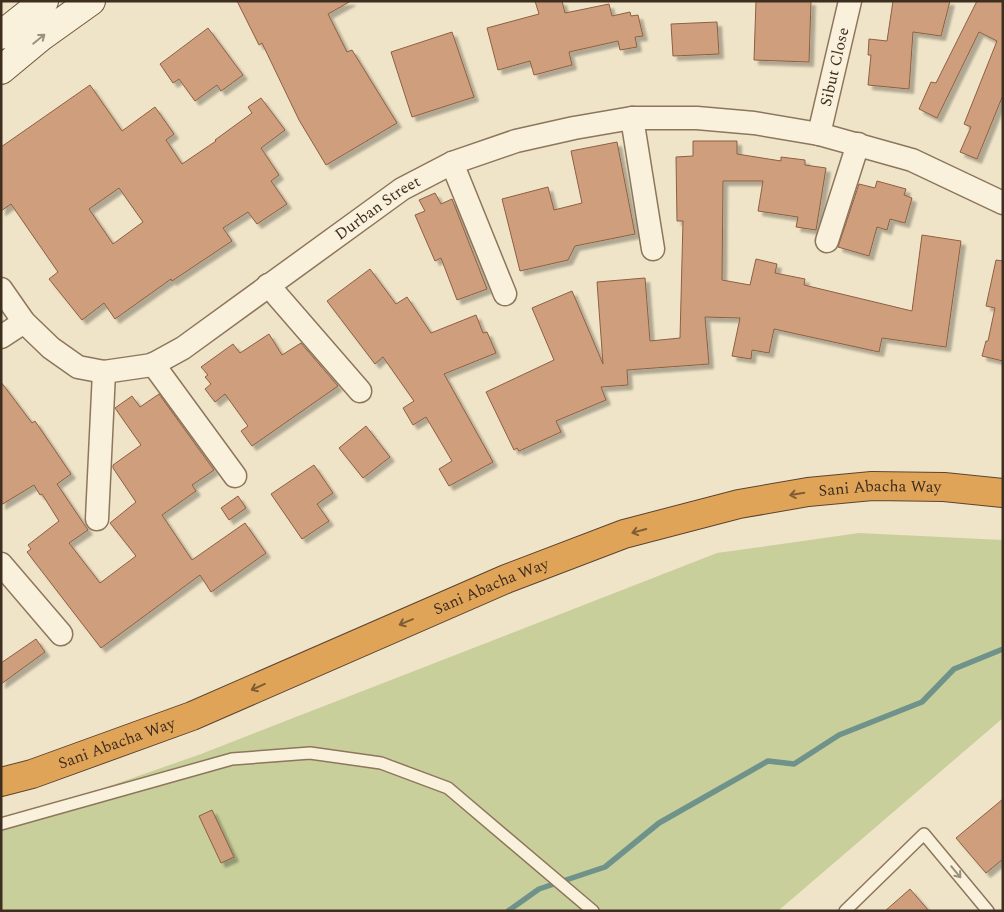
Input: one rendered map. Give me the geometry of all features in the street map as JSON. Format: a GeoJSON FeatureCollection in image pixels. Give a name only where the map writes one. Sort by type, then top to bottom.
{"type":"FeatureCollection","features":[{"type":"Feature","properties":{"kind":"highway","name":"Sani Abacha Way"},"geometry":{"type":"LineString","coordinates":[[1,782],[32,774],[192,716],[506,579],[624,534],[739,504],[808,492],[872,486],[944,487],[1003,493]]}},
{"type":"Feature","properties":{"kind":"main road"},"geometry":{"type":"LineString","coordinates":[[1,35],[44,1]]}},
{"type":"Feature","properties":{"kind":"main road"},"geometry":{"type":"LineString","coordinates":[[1,70],[42,36],[90,1]]}},
{"type":"Feature","properties":{"kind":"street","name":"Sibut Close"},"geometry":{"type":"LineString","coordinates":[[819,134],[850,1]]}},
{"type":"Feature","properties":{"kind":"street","name":"Durban Street"},"geometry":{"type":"LineString","coordinates":[[1,289],[24,322],[51,348],[78,367],[104,372],[153,364],[183,348],[402,189],[452,164],[516,141],[632,118],[697,118],[754,123],[819,134],[912,160],[1003,203]]}},
{"type":"Feature","properties":{"kind":"street"},"geometry":{"type":"LineString","coordinates":[[632,118],[653,249]]}},
{"type":"Feature","properties":{"kind":"street"},"geometry":{"type":"LineString","coordinates":[[827,242],[858,144]]}},
{"type":"Feature","properties":{"kind":"street"},"geometry":{"type":"LineString","coordinates":[[452,164],[504,294]]}},
{"type":"Feature","properties":{"kind":"street"},"geometry":{"type":"LineString","coordinates":[[268,285],[360,391]]}},
{"type":"Feature","properties":{"kind":"street"},"geometry":{"type":"LineString","coordinates":[[1,337],[24,322]]}},
{"type":"Feature","properties":{"kind":"street"},"geometry":{"type":"LineString","coordinates":[[153,364],[235,476]]}},
{"type":"Feature","properties":{"kind":"street"},"geometry":{"type":"LineString","coordinates":[[97,519],[104,372]]}},
{"type":"Feature","properties":{"kind":"street"},"geometry":{"type":"LineString","coordinates":[[1,564],[60,634]]}},
{"type":"Feature","properties":{"kind":"lane"},"geometry":{"type":"LineString","coordinates":[[1,824],[232,759],[310,754],[381,763],[448,788],[593,911]]}},
{"type":"Feature","properties":{"kind":"lane"},"geometry":{"type":"LineString","coordinates":[[845,911],[924,834],[988,911]]}},
{"type":"Feature","properties":{"kind":"green space"},"geometry":{"type":"Polygon","coordinates":[[[859,533],[1003,540],[1003,718],[778,911],[1,911],[1,824],[201,754],[717,553],[859,533]]]}},
{"type":"Feature","properties":{"kind":"building"},"geometry":{"type":"Polygon","coordinates":[[[237,1],[351,1],[328,14],[347,52],[352,50],[397,123],[326,165],[299,120],[262,43],[259,45],[237,1]]]}},
{"type":"Feature","properties":{"kind":"building"},"geometry":{"type":"Polygon","coordinates":[[[535,1],[562,1],[565,13],[609,4],[612,16],[630,12],[631,16],[638,15],[643,36],[635,37],[637,47],[620,50],[618,41],[569,52],[572,65],[534,75],[530,61],[498,70],[487,28],[539,14],[535,1]]]}},
{"type":"Feature","properties":{"kind":"building"},"geometry":{"type":"Polygon","coordinates":[[[756,1],[811,1],[809,62],[754,60],[756,1]]]}},
{"type":"Feature","properties":{"kind":"building"},"geometry":{"type":"Polygon","coordinates":[[[893,1],[950,1],[941,36],[913,32],[909,89],[868,85],[871,55],[868,55],[869,39],[887,41],[893,1]]]}},
{"type":"Feature","properties":{"kind":"building"},"geometry":{"type":"Polygon","coordinates":[[[977,1],[1003,1],[1003,95],[977,159],[960,152],[971,127],[964,124],[997,41],[979,32],[937,118],[919,109],[931,82],[936,83],[977,1]]]}},
{"type":"Feature","properties":{"kind":"building"},"geometry":{"type":"Polygon","coordinates":[[[717,22],[719,54],[673,56],[671,24],[717,22]]]}},
{"type":"Feature","properties":{"kind":"building"},"geometry":{"type":"Polygon","coordinates":[[[208,28],[243,75],[221,91],[217,85],[195,101],[179,79],[173,83],[160,64],[208,28]]]}},
{"type":"Feature","properties":{"kind":"building"},"geometry":{"type":"Polygon","coordinates":[[[452,32],[474,97],[412,117],[391,52],[452,32]]]}},
{"type":"Feature","properties":{"kind":"building"},"geometry":{"type":"Polygon","coordinates":[[[90,85],[122,131],[155,107],[174,134],[166,140],[182,164],[252,113],[248,107],[261,98],[285,130],[261,148],[279,175],[271,181],[287,204],[257,224],[248,212],[223,228],[232,241],[172,281],[171,279],[115,319],[104,303],[82,320],[49,279],[58,272],[11,204],[1,211],[1,147],[90,85]],[[119,188],[89,209],[113,244],[143,222],[119,188]]]}},
{"type":"Feature","properties":{"kind":"building"},"geometry":{"type":"Polygon","coordinates":[[[693,141],[737,141],[737,154],[781,161],[781,157],[805,160],[805,165],[826,168],[816,230],[796,227],[798,217],[758,211],[763,181],[723,181],[722,280],[750,285],[756,259],[777,264],[775,273],[805,279],[804,285],[912,311],[922,235],[961,241],[946,347],[882,338],[879,352],[774,329],[769,353],[752,350],[751,359],[732,356],[740,318],[705,317],[709,364],[627,370],[628,385],[601,387],[606,400],[556,421],[561,432],[519,451],[517,448],[514,450],[486,392],[554,360],[532,308],[572,291],[603,364],[597,282],[645,278],[650,341],[680,338],[683,221],[677,221],[676,157],[693,156],[693,141]]]}},
{"type":"Feature","properties":{"kind":"building"},"geometry":{"type":"Polygon","coordinates":[[[617,142],[635,234],[575,246],[568,260],[520,271],[502,199],[548,187],[554,210],[582,203],[571,151],[617,142]]]}},
{"type":"Feature","properties":{"kind":"building"},"geometry":{"type":"Polygon","coordinates":[[[877,181],[906,189],[904,195],[912,198],[905,223],[890,219],[887,230],[877,227],[869,256],[838,247],[859,184],[875,188],[877,181]]]}},
{"type":"Feature","properties":{"kind":"building"},"geometry":{"type":"Polygon","coordinates":[[[435,193],[441,204],[452,199],[487,289],[457,300],[441,258],[435,261],[415,215],[425,211],[419,200],[435,193]]]}},
{"type":"Feature","properties":{"kind":"building"},"geometry":{"type":"Polygon","coordinates":[[[996,260],[1003,261],[1003,361],[982,356],[986,341],[988,341],[995,308],[986,306],[996,260]]]}},
{"type":"Feature","properties":{"kind":"building"},"geometry":{"type":"Polygon","coordinates":[[[370,269],[396,304],[407,297],[431,333],[476,315],[483,333],[487,332],[496,353],[444,374],[493,462],[449,486],[439,469],[452,461],[426,417],[413,425],[403,408],[414,401],[383,357],[375,364],[327,301],[370,269]]]}},
{"type":"Feature","properties":{"kind":"building"},"geometry":{"type":"Polygon","coordinates":[[[269,334],[282,355],[301,343],[338,386],[252,446],[241,431],[248,426],[225,394],[215,402],[205,389],[211,384],[205,377],[208,375],[201,367],[233,344],[240,353],[269,334]]]}},
{"type":"Feature","properties":{"kind":"building"},"geometry":{"type":"Polygon","coordinates":[[[1,382],[32,423],[35,421],[71,474],[57,484],[88,530],[69,543],[100,583],[136,556],[110,523],[136,502],[113,468],[113,465],[141,445],[115,408],[132,396],[140,407],[159,394],[214,470],[192,485],[196,491],[162,515],[192,560],[245,523],[266,553],[211,592],[200,575],[101,648],[27,552],[31,549],[28,545],[59,521],[42,494],[40,495],[34,485],[1,505],[1,382]]]}},
{"type":"Feature","properties":{"kind":"building"},"geometry":{"type":"Polygon","coordinates":[[[366,426],[390,457],[363,478],[339,448],[366,426]]]}},
{"type":"Feature","properties":{"kind":"building"},"geometry":{"type":"Polygon","coordinates":[[[314,465],[333,493],[317,504],[329,521],[302,539],[271,494],[314,465]]]}},
{"type":"Feature","properties":{"kind":"building"},"geometry":{"type":"Polygon","coordinates":[[[238,496],[246,508],[229,520],[221,508],[238,496]]]}},
{"type":"Feature","properties":{"kind":"building"},"geometry":{"type":"Polygon","coordinates":[[[36,639],[45,652],[1,684],[1,663],[36,639]]]}},
{"type":"Feature","properties":{"kind":"building"},"geometry":{"type":"Polygon","coordinates":[[[1003,799],[1003,859],[986,873],[956,838],[1003,799]]]}},
{"type":"Feature","properties":{"kind":"building"},"geometry":{"type":"Polygon","coordinates":[[[212,810],[234,857],[221,863],[199,816],[212,810]]]}},
{"type":"Feature","properties":{"kind":"building"},"geometry":{"type":"Polygon","coordinates":[[[910,889],[929,911],[885,911],[910,889]]]}},
{"type":"Feature","properties":{"kind":"waterway"},"geometry":{"type":"LineString","coordinates":[[508,911],[539,889],[605,867],[659,823],[768,761],[794,764],[839,735],[922,702],[954,669],[1003,649]]}}]}
